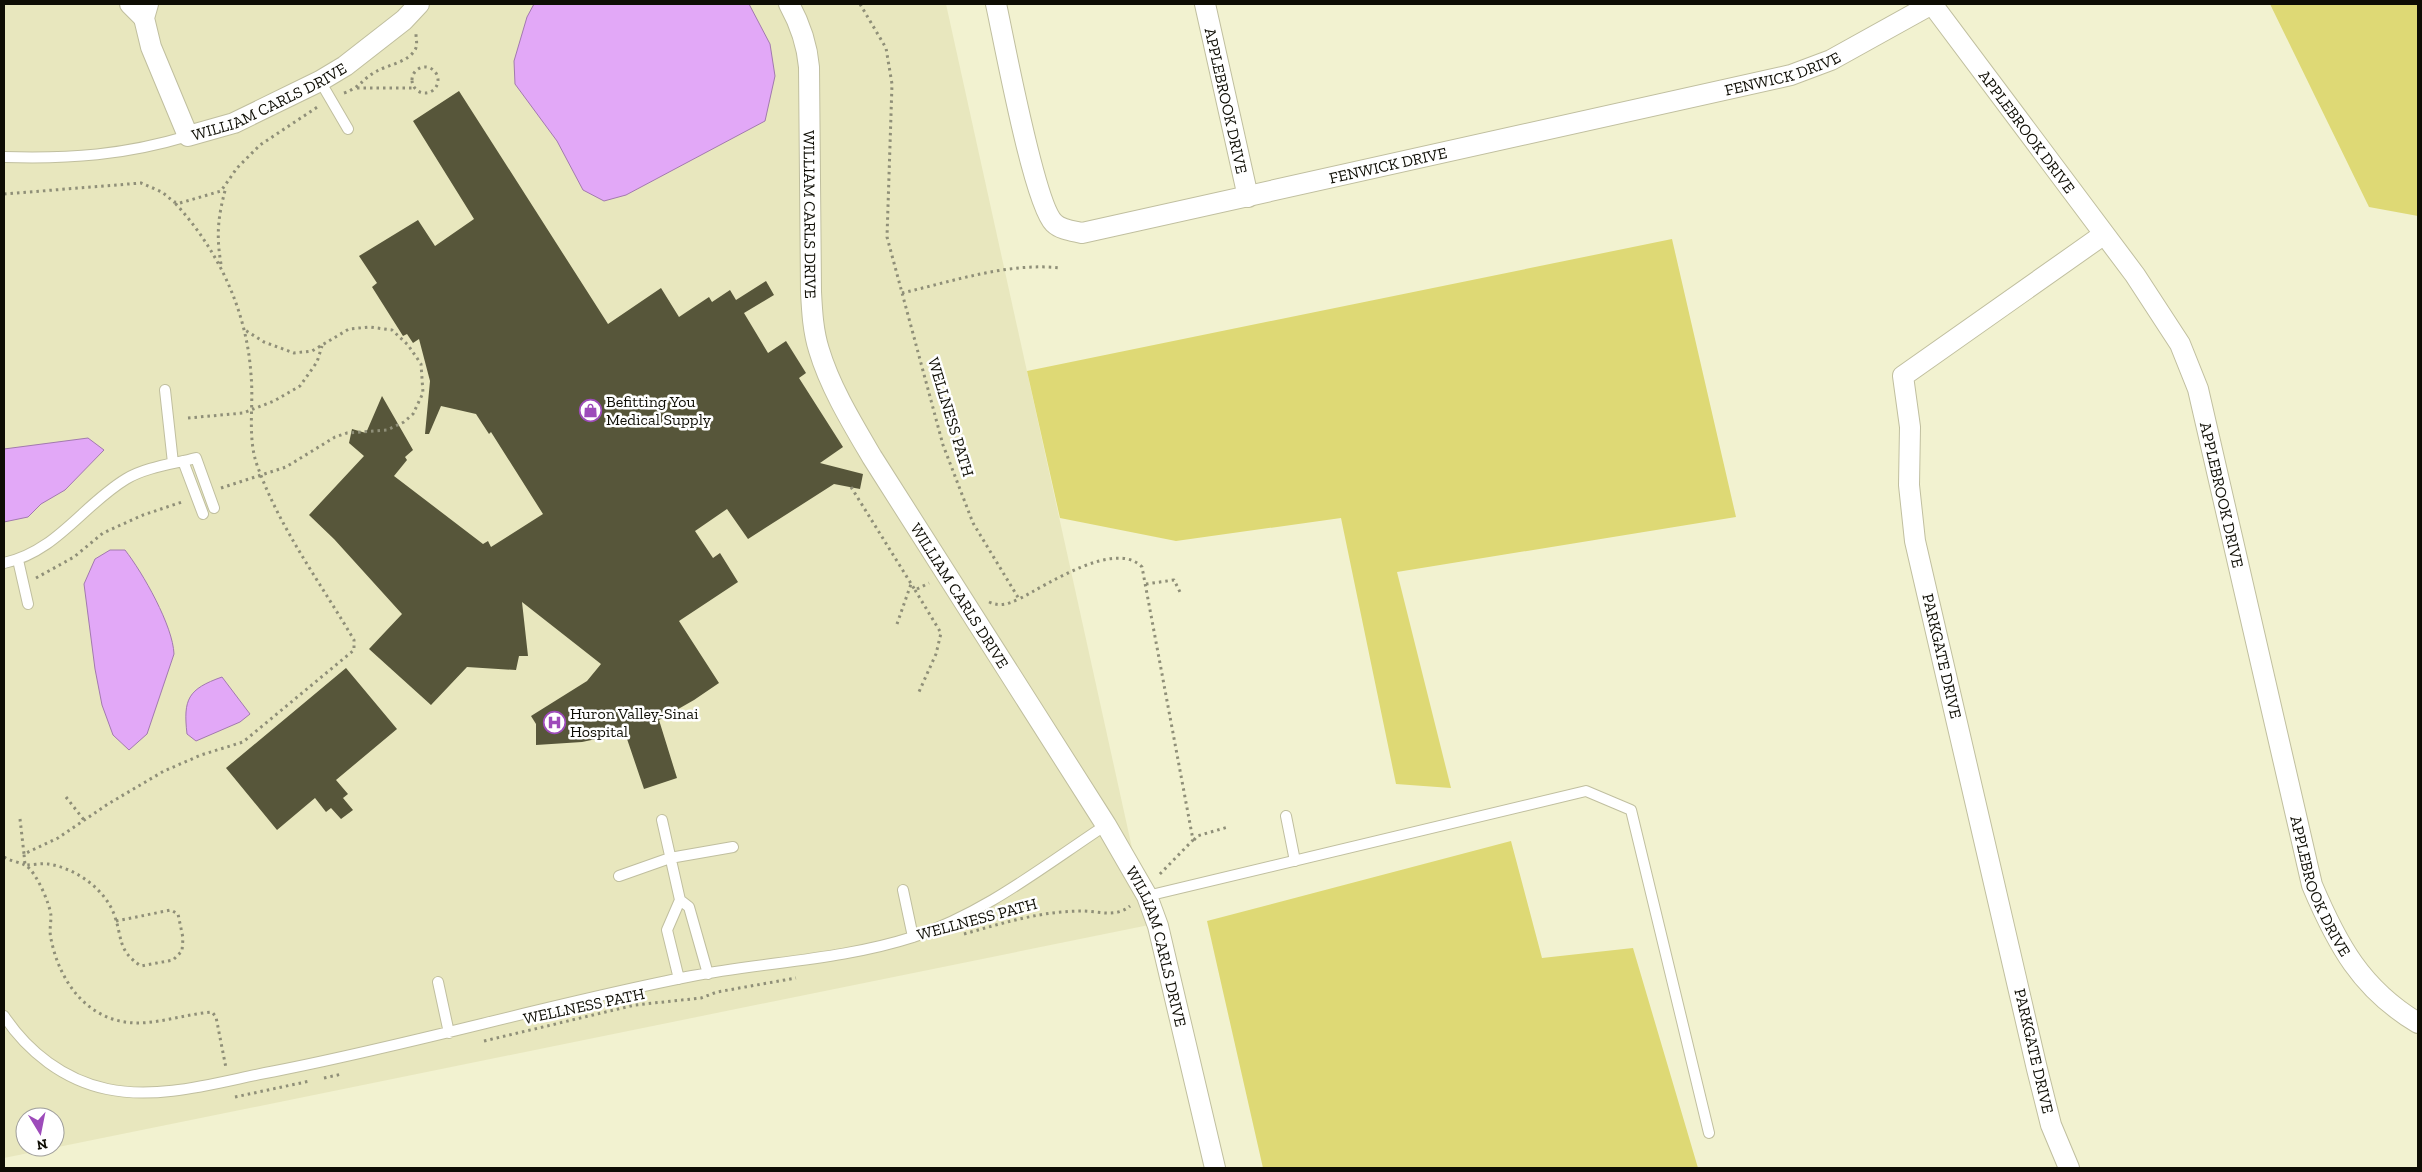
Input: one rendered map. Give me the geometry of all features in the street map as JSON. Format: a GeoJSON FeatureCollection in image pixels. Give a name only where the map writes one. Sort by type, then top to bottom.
{"type":"FeatureCollection","features":[{"type":"Feature","properties":{"kind":"street","name":"WILLIAM CARLS DRIVE"},"geometry":{"type":"LineString","coordinates":[[130,4],[146,11],[151,47],[188,136],[234,123],[345,66],[404,20],[420,4]]}},
{"type":"Feature","properties":{"kind":"street","name":"WILLIAM CARLS DRIVE"},"geometry":{"type":"LineString","coordinates":[[789,4],[800,25],[808,50],[810,292],[812,322],[819,350],[854,427],[872,457],[1106,825],[1146,894],[1158,926],[1215,1168]]}},
{"type":"Feature","properties":{"kind":"street","name":"FENWICK DRIVE"},"geometry":{"type":"LineString","coordinates":[[996,4],[1036,181],[1046,210],[1054,223],[1069,230],[1082,233],[1791,74],[1831,60],[1932,4]]}},
{"type":"Feature","properties":{"kind":"street","name":"APPLEBROOK DRIVE"},"geometry":{"type":"LineString","coordinates":[[1204,4],[1248,197]]}},
{"type":"Feature","properties":{"kind":"street","name":"APPLEBROOK DRIVE"},"geometry":{"type":"LineString","coordinates":[[1932,4],[2135,276],[2180,344],[2198,389],[2312,885],[2331,929],[2352,964],[2381,995],[2418,1023]]}},
{"type":"Feature","properties":{"kind":"street","name":"PARKGATE DRIVE"},"geometry":{"type":"LineString","coordinates":[[2069,1168],[2051,1124],[2036,1069],[1915,541],[1909,485],[1910,427],[1903,376],[2103,235]]}},
{"type":"Feature","properties":{"kind":"lane"},"geometry":{"type":"LineString","coordinates":[[320,80],[348,129]]}},
{"type":"Feature","properties":{"kind":"lane"},"geometry":{"type":"LineString","coordinates":[[4,157],[53,159],[107,155],[188,136]]}},
{"type":"Feature","properties":{"kind":"lane"},"geometry":{"type":"LineString","coordinates":[[166,390],[178,462],[196,495],[203,514]]}},
{"type":"Feature","properties":{"kind":"lane"},"geometry":{"type":"LineString","coordinates":[[4,563],[18,560],[44,547],[126,479],[142,471],[196,458],[206,492],[214,508]]}},
{"type":"Feature","properties":{"kind":"lane"},"geometry":{"type":"LineString","coordinates":[[18,560],[28,604]]}},
{"type":"Feature","properties":{"kind":"lane"},"geometry":{"type":"LineString","coordinates":[[1146,894],[1586,791],[1631,810],[1709,1133]]}},
{"type":"Feature","properties":{"kind":"lane"},"geometry":{"type":"LineString","coordinates":[[1286,816],[1295,860]]}},
{"type":"Feature","properties":{"kind":"lane"},"geometry":{"type":"LineString","coordinates":[[662,820],[680,900],[667,930],[679,979]]}},
{"type":"Feature","properties":{"kind":"lane"},"geometry":{"type":"LineString","coordinates":[[4,1016],[18,1037],[48,1064],[78,1080],[108,1090],[149,1092],[192,1088],[348,1058],[679,979],[881,946],[913,937],[948,923],[988,903],[1106,825]]}},
{"type":"Feature","properties":{"kind":"lane"},"geometry":{"type":"LineString","coordinates":[[619,876],[670,858],[733,847]]}},
{"type":"Feature","properties":{"kind":"lane"},"geometry":{"type":"LineString","coordinates":[[903,890],[913,937]]}},
{"type":"Feature","properties":{"kind":"lane"},"geometry":{"type":"LineString","coordinates":[[680,900],[689,907],[708,974]]}},
{"type":"Feature","properties":{"kind":"lane"},"geometry":{"type":"LineString","coordinates":[[438,982],[449,1033]]}},
{"type":"Feature","properties":{"kind":"path","name":"WELLNESS PATH"},"geometry":{"type":"LineString","coordinates":[[860,4],[886,48],[892,84],[887,237],[943,445],[973,523],[1019,599],[1092,563],[1113,557],[1136,561],[1142,567],[1193,840],[1146,894],[1124,911],[1117,914],[1082,911],[1041,913],[962,934]]}},
{"type":"Feature","properties":{"kind":"path"},"geometry":{"type":"LineString","coordinates":[[357,88],[414,88],[423,93],[432,92],[438,81],[436,73],[425,67],[417,70],[412,77],[414,88]]}},
{"type":"Feature","properties":{"kind":"path"},"geometry":{"type":"LineString","coordinates":[[221,267],[217,242],[218,218],[226,187]]}},
{"type":"Feature","properties":{"kind":"path"},"geometry":{"type":"LineString","coordinates":[[24,854],[58,838],[164,771],[200,755],[243,742],[354,650],[354,640],[277,514],[257,465],[251,436],[252,375],[244,330],[221,267],[196,225],[174,202]]}},
{"type":"Feature","properties":{"kind":"path"},"geometry":{"type":"LineString","coordinates":[[902,293],[981,275],[1038,265],[1061,268]]}},
{"type":"Feature","properties":{"kind":"path"},"geometry":{"type":"LineString","coordinates":[[206,492],[286,467],[334,437],[387,430],[404,422],[414,414],[423,393],[421,364],[408,345],[392,330],[370,327],[349,329],[312,351],[294,353],[264,342],[244,330]]}},
{"type":"Feature","properties":{"kind":"path"},"geometry":{"type":"LineString","coordinates":[[188,418],[243,413],[274,401],[300,386],[317,362],[322,345]]}},
{"type":"Feature","properties":{"kind":"path"},"geometry":{"type":"LineString","coordinates":[[23,583],[74,557],[103,533],[196,495]]}},
{"type":"Feature","properties":{"kind":"path"},"geometry":{"type":"LineString","coordinates":[[1146,584],[1174,580],[1181,594]]}},
{"type":"Feature","properties":{"kind":"path"},"geometry":{"type":"LineString","coordinates":[[897,624],[911,584]]}},
{"type":"Feature","properties":{"kind":"path"},"geometry":{"type":"LineString","coordinates":[[915,590],[941,633],[936,654],[918,694]]}},
{"type":"Feature","properties":{"kind":"path"},"geometry":{"type":"LineString","coordinates":[[66,797],[84,820]]}},
{"type":"Feature","properties":{"kind":"path"},"geometry":{"type":"LineString","coordinates":[[20,819],[25,865],[45,895],[51,915],[50,936],[62,975],[87,1006],[103,1016],[140,1023],[212,1012],[216,1017],[232,1097],[352,1072]]}},
{"type":"Feature","properties":{"kind":"path"},"geometry":{"type":"LineString","coordinates":[[1193,840],[1197,836],[1228,827]]}},
{"type":"Feature","properties":{"kind":"path"},"geometry":{"type":"LineString","coordinates":[[4,857],[25,865],[48,864],[71,871],[100,891],[113,913],[127,956],[142,966],[173,960],[182,952],[183,938],[178,914],[171,910],[116,922]]}},
{"type":"Feature","properties":{"kind":"path","name":"WELLNESS PATH"},"geometry":{"type":"LineString","coordinates":[[474,1043],[635,1005],[701,998],[718,992],[802,977]]}},
{"type":"Feature","properties":{"kind":"shaded area","name":"Huron Valley-Sinai Hospital"},"geometry":{"type":"Polygon","coordinates":[[[4,4],[946,4],[1149,925],[65,1146],[65,1107],[15,1107],[15,1156],[4,1158],[4,4]]]}},
{"type":"Feature","properties":{"kind":"shaded area"},"geometry":{"type":"Polygon","coordinates":[[[534,4],[749,4],[770,44],[775,76],[765,121],[626,195],[604,201],[583,190],[557,141],[515,84],[514,61],[527,17],[534,4]]]}},
{"type":"Feature","properties":{"kind":"shaded area"},"geometry":{"type":"Polygon","coordinates":[[[2270,4],[2418,4],[2418,216],[2369,207],[2270,4]]]}},
{"type":"Feature","properties":{"kind":"shaded area"},"geometry":{"type":"Polygon","coordinates":[[[1672,239],[1736,517],[1397,572],[1451,788],[1396,784],[1341,518],[1176,541],[1060,518],[1027,371],[1672,239]]]}},
{"type":"Feature","properties":{"kind":"shaded area"},"geometry":{"type":"Polygon","coordinates":[[[88,438],[104,450],[65,490],[41,504],[28,517],[4,522],[4,449],[88,438]]]}},
{"type":"Feature","properties":{"kind":"shaded area"},"geometry":{"type":"Polygon","coordinates":[[[110,550],[125,550],[140,572],[163,615],[174,654],[147,734],[129,750],[113,735],[102,705],[95,669],[84,584],[95,559],[110,550]]]}},
{"type":"Feature","properties":{"kind":"shaded area"},"geometry":{"type":"Polygon","coordinates":[[[222,677],[250,714],[240,722],[196,741],[187,734],[187,704],[195,691],[211,681],[222,677]]]}},
{"type":"Feature","properties":{"kind":"shaded area"},"geometry":{"type":"Polygon","coordinates":[[[1511,841],[1542,958],[1633,948],[1698,1168],[1263,1168],[1207,921],[1511,841]]]}},
{"type":"Feature","properties":{"kind":"building"},"geometry":{"type":"Polygon","coordinates":[[[459,91],[608,324],[661,288],[679,317],[709,297],[712,302],[730,290],[736,300],[766,281],[774,295],[744,313],[768,353],[786,341],[806,373],[799,378],[843,447],[820,463],[863,474],[860,489],[834,484],[748,539],[727,509],[695,531],[713,558],[720,553],[738,582],[679,621],[719,683],[659,720],[677,778],[644,789],[625,733],[582,742],[536,745],[536,724],[531,716],[587,681],[601,664],[522,602],[528,656],[519,656],[516,670],[467,667],[431,705],[369,649],[402,614],[334,539],[309,515],[364,456],[349,443],[352,429],[366,433],[382,396],[413,450],[405,457],[407,460],[394,476],[483,544],[488,541],[491,547],[543,514],[491,432],[489,434],[476,414],[441,406],[429,434],[425,434],[430,381],[419,339],[413,343],[407,334],[403,336],[372,287],[377,283],[359,256],[418,220],[435,246],[474,219],[413,121],[459,91]]]}},
{"type":"Feature","properties":{"kind":"building"},"geometry":{"type":"Polygon","coordinates":[[[346,668],[397,729],[336,780],[348,794],[343,798],[353,810],[341,819],[331,808],[326,812],[315,798],[277,830],[226,768],[346,668]]]}},
{"type":"Feature","properties":{"kind":"place","name":"Befitting You Medical Supply"},"geometry":{"type":"Point","coordinates":[590,410]}},
{"type":"Feature","properties":{"kind":"place","name":"Huron Valley-Sinai Hospital"},"geometry":{"type":"Point","coordinates":[554,722]}}]}
